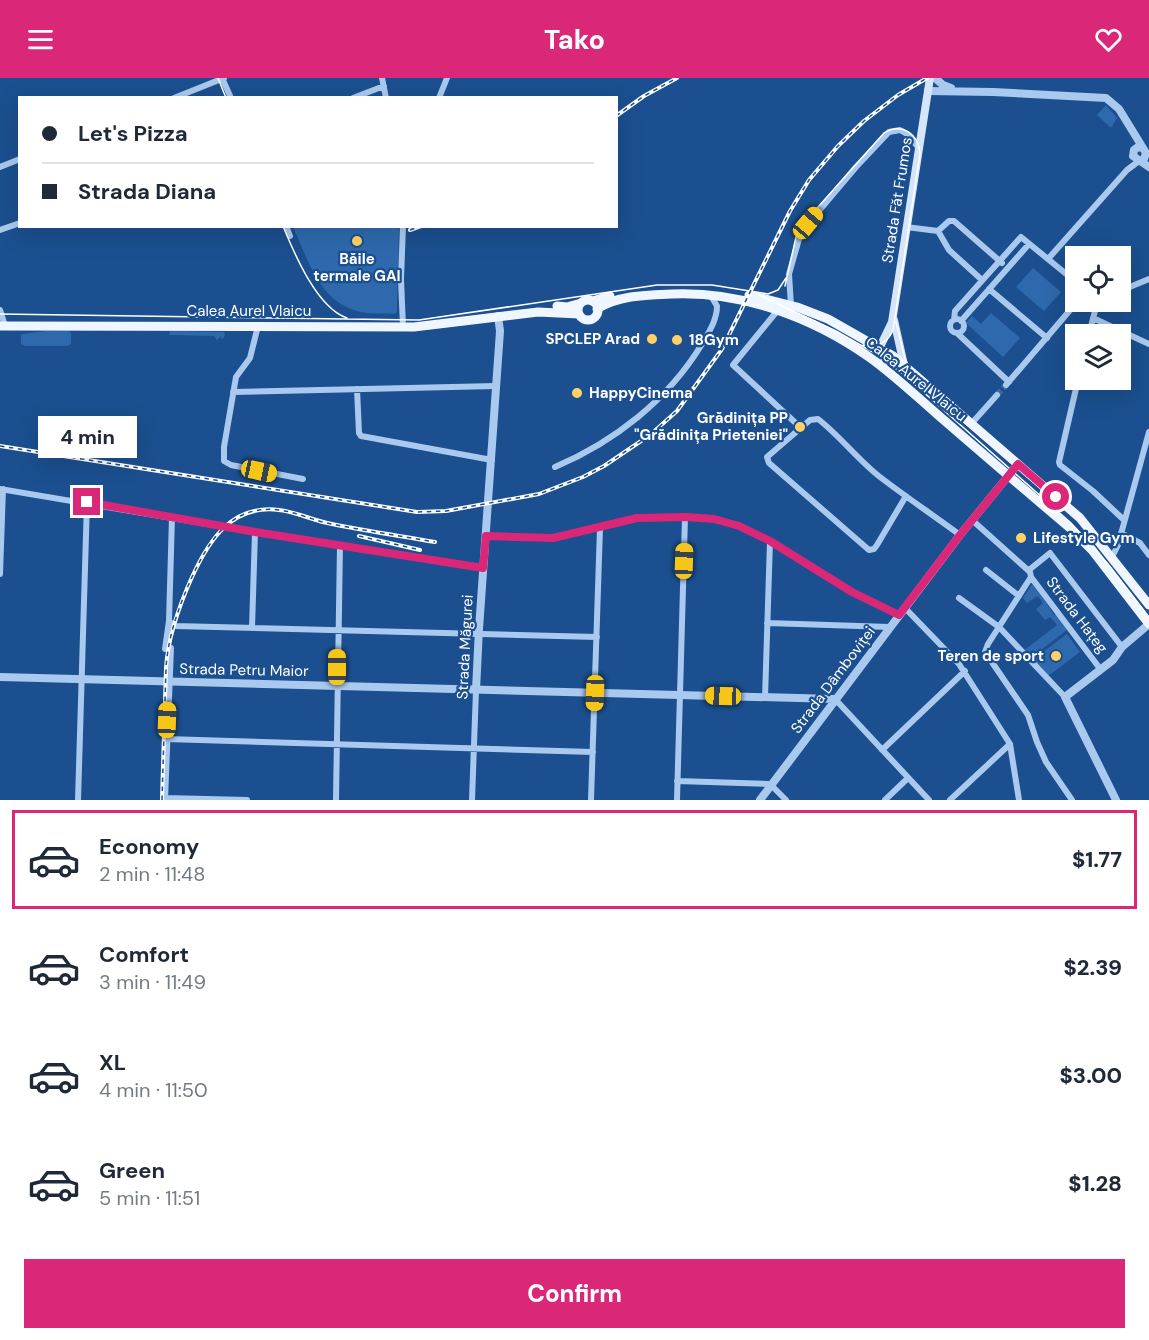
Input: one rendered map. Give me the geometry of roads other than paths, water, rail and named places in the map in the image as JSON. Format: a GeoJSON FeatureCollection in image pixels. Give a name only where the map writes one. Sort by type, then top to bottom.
{"type":"FeatureCollection","features":[{"type":"Feature","properties":{"kind":"main road","name":"Strada Făt Frumos"},"geometry":{"type":"LineString","coordinates":[[880,347],[889,331],[893,313],[930,78]]}},
{"type":"Feature","properties":{"kind":"main road","name":"Calea Aurel Vlaicu"},"geometry":{"type":"LineString","coordinates":[[595,305],[636,291],[694,288],[727,291],[791,306],[837,323],[880,347],[904,365],[1074,512],[1148,602]]}},
{"type":"Feature","properties":{"kind":"main road","name":"Calea Aurel Vlaicu"},"geometry":{"type":"LineString","coordinates":[[498,316],[501,313],[530,307],[567,307],[585,301],[595,305],[625,298],[664,294],[709,294],[778,310],[837,337],[883,368],[1071,528],[1092,550],[1149,624]]}},
{"type":"Feature","properties":{"kind":"main road"},"geometry":{"type":"LineString","coordinates":[[579,314],[578,309],[581,303]]}},
{"type":"Feature","properties":{"kind":"main road","name":"Calea Aurel Vlaicu"},"geometry":{"type":"LineString","coordinates":[[2,326],[403,327],[544,312],[579,314],[585,319],[590,319],[596,315],[595,305]]}},
{"type":"Feature","properties":{"kind":"main road","name":"Strada Făt Frumos"},"geometry":{"type":"LineString","coordinates":[[893,313],[904,365]]}},
{"type":"Feature","properties":{"kind":"main road"},"geometry":{"type":"LineString","coordinates":[[880,347],[883,368]]}},
{"type":"Feature","properties":{"kind":"street"},"geometry":{"type":"LineString","coordinates":[[179,96],[223,78],[230,96]]}},
{"type":"Feature","properties":{"kind":"street"},"geometry":{"type":"LineString","coordinates":[[382,78],[386,96]]}},
{"type":"Feature","properties":{"kind":"street"},"geometry":{"type":"LineString","coordinates":[[440,96],[447,78]]}},
{"type":"Feature","properties":{"kind":"street"},"geometry":{"type":"LineString","coordinates":[[935,78],[943,85],[964,91]]}},
{"type":"Feature","properties":{"kind":"street"},"geometry":{"type":"LineString","coordinates":[[358,96],[384,86]]}},
{"type":"Feature","properties":{"kind":"street"},"geometry":{"type":"LineString","coordinates":[[928,91],[1101,97],[1112,102],[1130,128],[1149,167]]}},
{"type":"Feature","properties":{"kind":"street"},"geometry":{"type":"LineString","coordinates":[[1130,128],[1134,159],[1144,156]]}},
{"type":"Feature","properties":{"kind":"street"},"geometry":{"type":"LineString","coordinates":[[791,306],[790,268],[804,228],[883,137],[893,130],[900,130],[907,134],[919,148]]}},
{"type":"Feature","properties":{"kind":"street"},"geometry":{"type":"LineString","coordinates":[[1127,170],[1132,153],[1138,147],[1144,156]]}},
{"type":"Feature","properties":{"kind":"street"},"geometry":{"type":"LineString","coordinates":[[1048,259],[1127,170],[1144,156]]}},
{"type":"Feature","properties":{"kind":"street"},"geometry":{"type":"LineString","coordinates":[[0,167],[18,160]]}},
{"type":"Feature","properties":{"kind":"street"},"geometry":{"type":"LineString","coordinates":[[906,227],[938,231],[949,222],[954,221],[1008,268]]}},
{"type":"Feature","properties":{"kind":"street"},"geometry":{"type":"LineString","coordinates":[[0,230],[18,224]]}},
{"type":"Feature","properties":{"kind":"street"},"geometry":{"type":"LineString","coordinates":[[287,228],[290,236]]}},
{"type":"Feature","properties":{"kind":"street"},"geometry":{"type":"LineString","coordinates":[[403,228],[401,279],[403,327]]}},
{"type":"Feature","properties":{"kind":"street"},"geometry":{"type":"LineString","coordinates":[[938,231],[949,250],[982,280]]}},
{"type":"Feature","properties":{"kind":"street"},"geometry":{"type":"LineString","coordinates":[[957,333],[963,329],[955,311],[1021,237],[1065,273]]}},
{"type":"Feature","properties":{"kind":"street"},"geometry":{"type":"LineString","coordinates":[[1029,244],[990,289],[950,327],[1007,384],[1069,312]]}},
{"type":"Feature","properties":{"kind":"street"},"geometry":{"type":"LineString","coordinates":[[1131,286],[1149,279]]}},
{"type":"Feature","properties":{"kind":"street"},"geometry":{"type":"LineString","coordinates":[[990,289],[1047,338]]}},
{"type":"Feature","properties":{"kind":"street"},"geometry":{"type":"LineString","coordinates":[[555,467],[585,453],[636,419],[677,379],[699,348],[716,318],[717,306],[709,294]]}},
{"type":"Feature","properties":{"kind":"street"},"geometry":{"type":"LineString","coordinates":[[717,306],[727,297]]}},
{"type":"Feature","properties":{"kind":"street"},"geometry":{"type":"LineString","coordinates":[[0,310],[2,326]]}},
{"type":"Feature","properties":{"kind":"street"},"geometry":{"type":"LineString","coordinates":[[778,310],[733,365],[800,427]]}},
{"type":"Feature","properties":{"kind":"street"},"geometry":{"type":"LineString","coordinates":[[1092,324],[1094,312]]}},
{"type":"Feature","properties":{"kind":"street","name":"Strada Măgurei"},"geometry":{"type":"LineString","coordinates":[[472,800],[478,634],[492,460],[500,331],[498,316]]}},
{"type":"Feature","properties":{"kind":"street"},"geometry":{"type":"LineString","coordinates":[[1093,318],[1149,344]]}},
{"type":"Feature","properties":{"kind":"street"},"geometry":{"type":"LineString","coordinates":[[258,326],[252,354],[237,374],[224,447],[224,461],[226,464],[303,479]]}},
{"type":"Feature","properties":{"kind":"street"},"geometry":{"type":"LineString","coordinates":[[233,392],[496,386]]}},
{"type":"Feature","properties":{"kind":"street"},"geometry":{"type":"LineString","coordinates":[[357,389],[361,436],[492,460]]}},
{"type":"Feature","properties":{"kind":"street"},"geometry":{"type":"LineString","coordinates":[[1076,390],[1059,457],[1060,465],[1124,520]]}},
{"type":"Feature","properties":{"kind":"street"},"geometry":{"type":"LineString","coordinates":[[972,423],[997,395]]}},
{"type":"Feature","properties":{"kind":"street"},"geometry":{"type":"LineString","coordinates":[[906,496],[878,545],[869,550],[766,458],[800,427],[816,418],[879,477],[906,496],[960,535]]}},
{"type":"Feature","properties":{"kind":"street"},"geometry":{"type":"LineString","coordinates":[[1109,553],[1120,536],[1149,432]]}},
{"type":"Feature","properties":{"kind":"street","name":"Strada Dâmboviței"},"geometry":{"type":"LineString","coordinates":[[760,800],[960,535],[1018,464]]}},
{"type":"Feature","properties":{"kind":"street"},"geometry":{"type":"LineString","coordinates":[[0,574],[1,489],[483,568]]}},
{"type":"Feature","properties":{"kind":"street"},"geometry":{"type":"LineString","coordinates":[[78,800],[87,502]]}},
{"type":"Feature","properties":{"kind":"street"},"geometry":{"type":"LineString","coordinates":[[172,517],[165,799],[247,800]]}},
{"type":"Feature","properties":{"kind":"street"},"geometry":{"type":"LineString","coordinates":[[486,536],[553,538],[637,518],[686,517],[726,522],[770,541],[852,592],[902,612],[951,654],[1010,744],[1019,800]]}},
{"type":"Feature","properties":{"kind":"street"},"geometry":{"type":"LineString","coordinates":[[677,800],[686,517]]}},
{"type":"Feature","properties":{"kind":"street","name":"Strada Hațeg"},"geometry":{"type":"LineString","coordinates":[[972,520],[1030,574],[1101,670]]}},
{"type":"Feature","properties":{"kind":"street"},"geometry":{"type":"LineString","coordinates":[[591,800],[600,528]]}},
{"type":"Feature","properties":{"kind":"street"},"geometry":{"type":"LineString","coordinates":[[252,628],[255,532]]}},
{"type":"Feature","properties":{"kind":"street"},"geometry":{"type":"LineString","coordinates":[[1120,536],[1140,543],[1149,555]]}},
{"type":"Feature","properties":{"kind":"street"},"geometry":{"type":"LineString","coordinates":[[765,698],[770,541]]}},
{"type":"Feature","properties":{"kind":"street"},"geometry":{"type":"LineString","coordinates":[[336,800],[340,546]]}},
{"type":"Feature","properties":{"kind":"street","name":"Strada Hațeg"},"geometry":{"type":"LineString","coordinates":[[1072,800],[1046,762],[1029,715],[986,654],[986,648],[1030,574],[1050,553],[1122,647]]}},
{"type":"Feature","properties":{"kind":"street"},"geometry":{"type":"LineString","coordinates":[[986,570],[1019,596]]}},
{"type":"Feature","properties":{"kind":"street"},"geometry":{"type":"LineString","coordinates":[[959,598],[999,627],[1065,698],[1116,800]]}},
{"type":"Feature","properties":{"kind":"street"},"geometry":{"type":"LineString","coordinates":[[170,621],[175,626],[597,637]]}},
{"type":"Feature","properties":{"kind":"street"},"geometry":{"type":"LineString","coordinates":[[767,623],[890,627]]}},
{"type":"Feature","properties":{"kind":"street","name":"Strada Hațeg"},"geometry":{"type":"LineString","coordinates":[[1065,698],[1115,658],[1122,647],[1149,624]]}},
{"type":"Feature","properties":{"kind":"street"},"geometry":{"type":"LineString","coordinates":[[882,750],[964,671]]}},
{"type":"Feature","properties":{"kind":"street","name":"Strada Petru Maior"},"geometry":{"type":"LineString","coordinates":[[0,677],[835,699]]}},
{"type":"Feature","properties":{"kind":"street"},"geometry":{"type":"LineString","coordinates":[[835,699],[929,800]]}},
{"type":"Feature","properties":{"kind":"street"},"geometry":{"type":"LineString","coordinates":[[166,740],[593,752]]}},
{"type":"Feature","properties":{"kind":"street"},"geometry":{"type":"LineString","coordinates":[[950,800],[1010,744]]}},
{"type":"Feature","properties":{"kind":"street"},"geometry":{"type":"LineString","coordinates":[[885,800],[908,778]]}},
{"type":"Feature","properties":{"kind":"street"},"geometry":{"type":"LineString","coordinates":[[677,781],[771,785],[786,800]]}},
{"type":"Feature","properties":{"kind":"tunnel"},"geometry":{"type":"LineString","coordinates":[[997,395],[1006,385]]}},
{"type":"Feature","properties":{"kind":"tram line"},"geometry":{"type":"LineString","coordinates":[[218,78],[225,96]]}},
{"type":"Feature","properties":{"kind":"tram line"},"geometry":{"type":"LineString","coordinates":[[785,286],[796,237],[802,225],[884,133],[897,129],[908,132],[916,141],[920,154],[893,330],[881,343],[863,345]]}},
{"type":"Feature","properties":{"kind":"tram line"},"geometry":{"type":"LineString","coordinates":[[284,228],[316,292],[336,312],[347,318]]}},
{"type":"Feature","properties":{"kind":"tram line"},"geometry":{"type":"LineString","coordinates":[[0,314],[419,320],[657,285],[712,285],[768,294],[778,290],[786,278]]}},
{"type":"Feature","properties":{"kind":"tram line"},"geometry":{"type":"LineString","coordinates":[[759,295],[836,331],[871,351],[903,374],[1071,523],[1108,564],[1149,617]]}},
{"type":"Feature","properties":{"kind":"tram line"},"geometry":{"type":"LineString","coordinates":[[896,322],[905,359],[917,381]]}},
{"type":"Feature","properties":{"kind":"railway"},"geometry":{"type":"LineString","coordinates":[[618,115],[644,96],[677,78]]}},
{"type":"Feature","properties":{"kind":"railway"},"geometry":{"type":"LineString","coordinates":[[0,446],[417,512],[446,511],[539,494],[583,477],[604,466],[650,435],[677,411],[722,349],[790,211],[809,180],[838,146],[864,121],[898,95],[927,78]]}},
{"type":"Feature","properties":{"kind":"railway"},"geometry":{"type":"LineString","coordinates":[[410,230],[416,228]]}},
{"type":"Feature","properties":{"kind":"railway"},"geometry":{"type":"LineString","coordinates":[[162,800],[166,668],[172,633],[192,577],[206,550],[224,527],[248,513],[279,510],[332,524],[435,542]]}},
{"type":"Feature","properties":{"kind":"railway"},"geometry":{"type":"LineString","coordinates":[[359,536],[420,550]]}},
{"type":"Feature","properties":{"kind":"place","name":"Băile termale GAI"},"geometry":{"type":"Point","coordinates":[357,241]}},
{"type":"Feature","properties":{"kind":"place","name":"SPCLEP Arad"},"geometry":{"type":"Point","coordinates":[652,339]}},
{"type":"Feature","properties":{"kind":"place","name":"18Gym"},"geometry":{"type":"Point","coordinates":[677,340]}},
{"type":"Feature","properties":{"kind":"place","name":"HappyCinema"},"geometry":{"type":"Point","coordinates":[577,393]}},
{"type":"Feature","properties":{"kind":"place","name":"Grădinița PP \"Grădinița Prieteniei\""},"geometry":{"type":"Point","coordinates":[800,427]}},
{"type":"Feature","properties":{"kind":"place","name":"Lifestyle Gym"},"geometry":{"type":"Point","coordinates":[1021,538]}},
{"type":"Feature","properties":{"kind":"place","name":"Teren de sport"},"geometry":{"type":"Point","coordinates":[1056,656]}}]}
